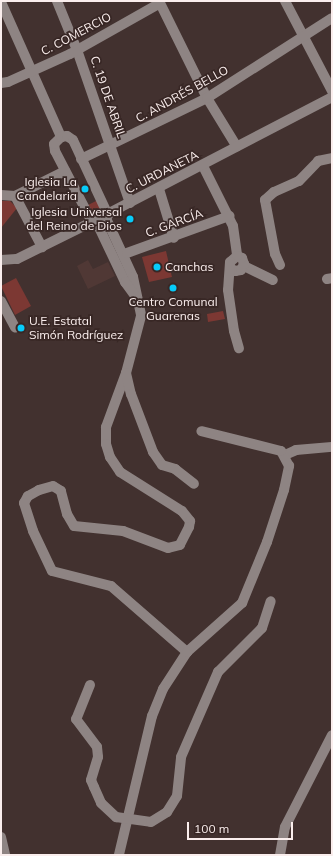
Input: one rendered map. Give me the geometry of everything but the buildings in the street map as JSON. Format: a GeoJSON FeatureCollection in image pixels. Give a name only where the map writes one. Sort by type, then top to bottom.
{"type":"FeatureCollection","features":[{"type":"Feature","properties":{"kind":"street","name":"C. 19 DE ABRIL"},"geometry":{"type":"LineString","coordinates":[[57,1],[77,50],[130,203]]}},
{"type":"Feature","properties":{"kind":"street"},"geometry":{"type":"LineString","coordinates":[[285,1],[332,91]]}},
{"type":"Feature","properties":{"kind":"street"},"geometry":{"type":"LineString","coordinates":[[1,2],[33,71],[61,137]]}},
{"type":"Feature","properties":{"kind":"street","name":"C. COMERCIO"},"geometry":{"type":"LineString","coordinates":[[1,83],[33,71],[77,50],[160,2]]}},
{"type":"Feature","properties":{"kind":"street"},"geometry":{"type":"LineString","coordinates":[[160,2],[207,98],[237,147]]}},
{"type":"Feature","properties":{"kind":"street","name":"C. ANDRÉS BELLO"},"geometry":{"type":"LineString","coordinates":[[81,159],[111,146],[207,98],[332,18]]}},
{"type":"Feature","properties":{"kind":"street","name":"C. URDANETA"},"geometry":{"type":"LineString","coordinates":[[1,260],[17,259],[42,247],[159,189],[332,97]]}},
{"type":"Feature","properties":{"kind":"street"},"geometry":{"type":"LineString","coordinates":[[61,137],[71,138],[81,159],[100,218],[125,282],[140,301],[140,328],[126,373],[106,428],[106,444],[110,457],[120,472],[130,480],[186,516],[189,526],[183,542],[168,548],[123,531],[74,526],[70,521],[61,491],[53,486],[39,490],[28,496],[24,508],[45,559],[52,571],[111,586],[187,652]]}},
{"type":"Feature","properties":{"kind":"street"},"geometry":{"type":"LineString","coordinates":[[61,137],[53,147],[65,171],[100,218]]}},
{"type":"Feature","properties":{"kind":"street"},"geometry":{"type":"LineString","coordinates":[[280,265],[275,254],[265,200],[274,192],[299,181],[318,161],[332,158]]}},
{"type":"Feature","properties":{"kind":"street"},"geometry":{"type":"LineString","coordinates":[[203,166],[229,216],[235,235],[236,256]]}},
{"type":"Feature","properties":{"kind":"street"},"geometry":{"type":"LineString","coordinates":[[1,195],[15,196],[65,171]]}},
{"type":"Feature","properties":{"kind":"street"},"geometry":{"type":"LineString","coordinates":[[159,189],[174,238]]}},
{"type":"Feature","properties":{"kind":"street"},"geometry":{"type":"LineString","coordinates":[[15,196],[42,247]]}},
{"type":"Feature","properties":{"kind":"street","name":"C. GARCÍA"},"geometry":{"type":"LineString","coordinates":[[127,254],[174,238],[229,216]]}},
{"type":"Feature","properties":{"kind":"street"},"geometry":{"type":"LineString","coordinates":[[236,256],[242,258],[244,266]]}},
{"type":"Feature","properties":{"kind":"street"},"geometry":{"type":"LineString","coordinates":[[236,256],[231,259],[228,290],[229,308],[239,348]]}},
{"type":"Feature","properties":{"kind":"street"},"geometry":{"type":"LineString","coordinates":[[230,268],[238,271],[244,266]]}},
{"type":"Feature","properties":{"kind":"street"},"geometry":{"type":"LineString","coordinates":[[244,266],[273,280]]}},
{"type":"Feature","properties":{"kind":"street"},"geometry":{"type":"LineString","coordinates":[[1,301],[15,327]]}},
{"type":"Feature","properties":{"kind":"street"},"geometry":{"type":"LineString","coordinates":[[126,373],[135,407],[153,452],[162,465],[175,469],[194,484]]}},
{"type":"Feature","properties":{"kind":"street"},"geometry":{"type":"LineString","coordinates":[[119,855],[152,716],[163,690],[187,652],[242,603],[284,490],[289,466],[285,455],[281,451],[202,431]]}},
{"type":"Feature","properties":{"kind":"street"},"geometry":{"type":"LineString","coordinates":[[285,455],[296,450],[332,447]]}},
{"type":"Feature","properties":{"kind":"street"},"geometry":{"type":"LineString","coordinates":[[90,685],[76,719],[97,747],[98,757],[91,780],[108,812],[116,817],[128,820],[151,822],[167,812],[172,804],[179,788],[181,757],[218,672],[262,628],[271,601]]}},
{"type":"Feature","properties":{"kind":"street"},"geometry":{"type":"LineString","coordinates":[[280,855],[285,827],[332,735]]}},
{"type":"Feature","properties":{"kind":"street"},"geometry":{"type":"LineString","coordinates":[[1,837],[5,855]]}},
{"type":"Feature","properties":{"kind":"shaded area"},"geometry":{"type":"Polygon","coordinates":[[[98,200],[104,213],[93,219],[86,206],[98,200]]]}},
{"type":"Feature","properties":{"kind":"shaded area"},"geometry":{"type":"Polygon","coordinates":[[[1,201],[10,201],[17,208],[1,228],[1,201]]]}},
{"type":"Feature","properties":{"kind":"shaded area","name":"Canchas"},"geometry":{"type":"Polygon","coordinates":[[[166,251],[172,277],[149,282],[142,257],[166,251]]]}},
{"type":"Feature","properties":{"kind":"shaded area"},"geometry":{"type":"Polygon","coordinates":[[[88,260],[93,269],[108,262],[115,276],[88,289],[77,266],[88,260]]]}},
{"type":"Feature","properties":{"kind":"shaded area"},"geometry":{"type":"Polygon","coordinates":[[[16,278],[31,306],[15,315],[1,286],[16,278]]]}},
{"type":"Feature","properties":{"kind":"shaded area"},"geometry":{"type":"Polygon","coordinates":[[[223,311],[225,319],[208,322],[207,314],[223,311]]]}},
{"type":"Feature","properties":{"kind":"place","name":"Iglesia La Candelaria"},"geometry":{"type":"Point","coordinates":[85,189]}},
{"type":"Feature","properties":{"kind":"place","name":"Iglesia Universal del Reino de Dios"},"geometry":{"type":"Point","coordinates":[130,219]}},
{"type":"Feature","properties":{"kind":"place","name":"Canchas"},"geometry":{"type":"Point","coordinates":[157,267]}},
{"type":"Feature","properties":{"kind":"place","name":"Centro Comunal Guarenas"},"geometry":{"type":"Point","coordinates":[173,288]}},
{"type":"Feature","properties":{"kind":"place","name":"U.E. Estatal Simón Rodríguez"},"geometry":{"type":"Point","coordinates":[21,328]}}]}
